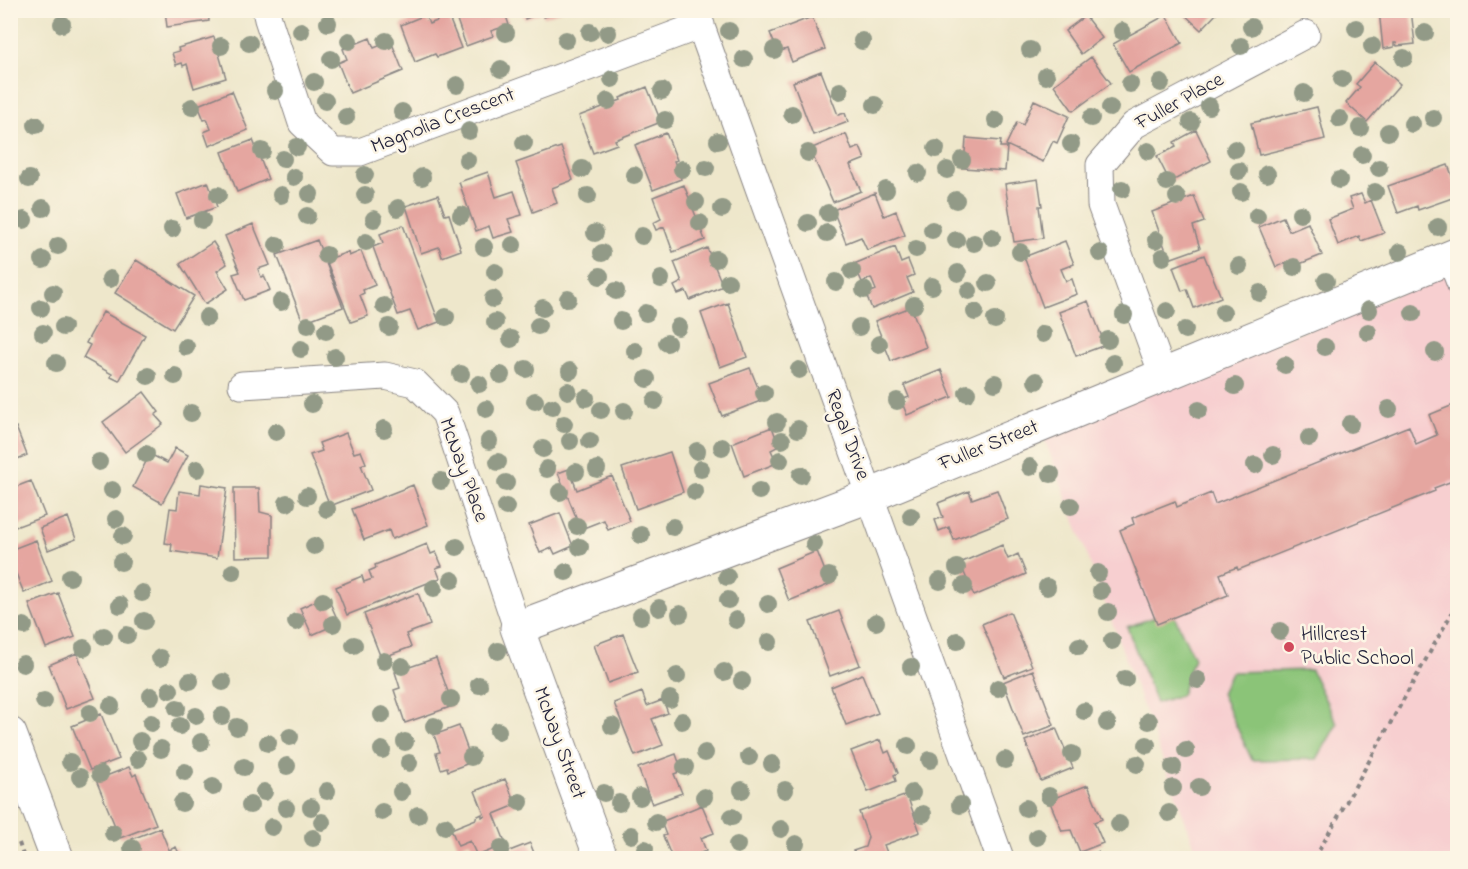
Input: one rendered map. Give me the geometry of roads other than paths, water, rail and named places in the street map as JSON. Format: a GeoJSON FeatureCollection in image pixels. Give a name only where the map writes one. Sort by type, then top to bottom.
{"type":"FeatureCollection","features":[{"type":"Feature","properties":{"kind":"street","name":"Magnolia Crescent"},"geometry":{"type":"LineString","coordinates":[[266,10],[302,123],[333,152],[360,152],[698,17]]}},
{"type":"Feature","properties":{"kind":"street","name":"Regal Drive"},"geometry":{"type":"LineString","coordinates":[[698,17],[1000,858]]}},
{"type":"Feature","properties":{"kind":"street","name":"Fuller Place"},"geometry":{"type":"LineString","coordinates":[[1163,375],[1101,205],[1100,165],[1134,125],[1306,34]]}},
{"type":"Feature","properties":{"kind":"street","name":"Fuller Street"},"geometry":{"type":"LineString","coordinates":[[517,628],[869,496],[1451,256]]}},
{"type":"Feature","properties":{"kind":"street","name":"McNay Place"},"geometry":{"type":"LineString","coordinates":[[242,385],[385,376],[415,383],[446,413],[517,628]]}},
{"type":"Feature","properties":{"kind":"street","name":"McNay Street"},"geometry":{"type":"LineString","coordinates":[[517,628],[601,858]]}},
{"type":"Feature","properties":{"kind":"street"},"geometry":{"type":"LineString","coordinates":[[10,734],[57,858]]}},
{"type":"Feature","properties":{"kind":"lane"},"geometry":{"type":"LineString","coordinates":[[1451,256],[1458,295]]}},
{"type":"Feature","properties":{"kind":"place","name":"Hillcrest Public School"},"geometry":{"type":"Point","coordinates":[1289,647]}}]}
